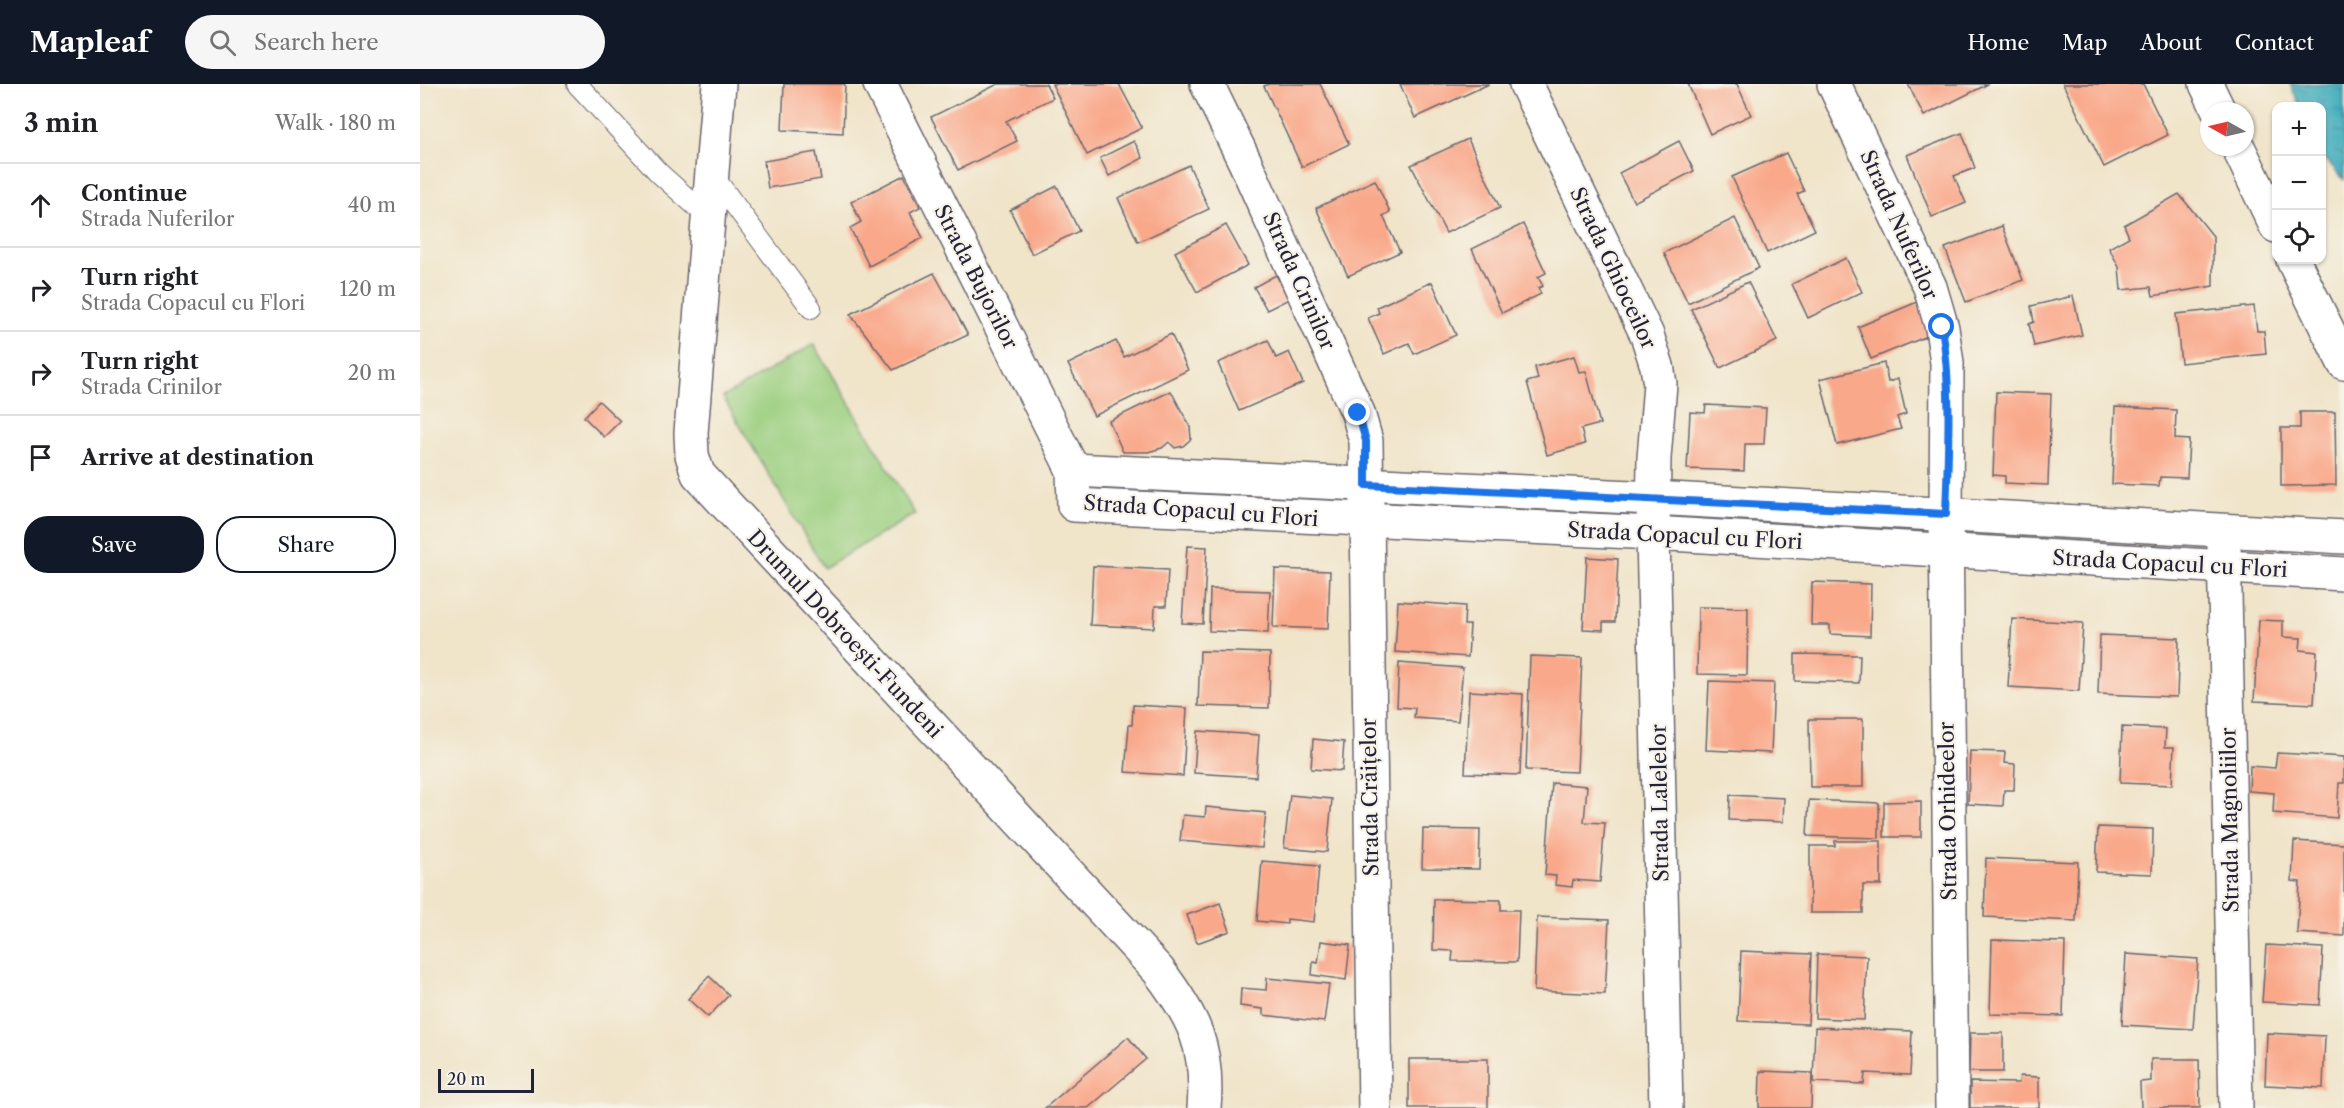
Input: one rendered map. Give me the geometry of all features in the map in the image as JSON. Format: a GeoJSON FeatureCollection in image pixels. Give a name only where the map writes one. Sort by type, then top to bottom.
{"type":"FeatureCollection","features":[{"type":"Feature","properties":{"kind":"street","name":"Drumul Dobroești-Fundeni"},"geometry":{"type":"LineString","coordinates":[[719,84],[691,433],[692,455],[698,474],[1158,970],[1173,990],[1198,1034],[1204,1056],[1204,1108]]}},
{"type":"Feature","properties":{"kind":"street","name":"Strada Bujorilor"},"geometry":{"type":"LineString","coordinates":[[880,84],[1073,470]]}},
{"type":"Feature","properties":{"kind":"street","name":"Strada Crinilor"},"geometry":{"type":"LineString","coordinates":[[1207,84],[1245,162],[1358,413],[1366,441],[1366,485]]}},
{"type":"Feature","properties":{"kind":"street","name":"Strada Ghioceilor"},"geometry":{"type":"LineString","coordinates":[[1526,84],[1647,335],[1657,366],[1660,384],[1653,498]]}},
{"type":"Feature","properties":{"kind":"street","name":"Strada Nuferilor"},"geometry":{"type":"LineString","coordinates":[[1834,84],[1930,287],[1942,327],[1947,363],[1948,395],[1946,514]]}},
{"type":"Feature","properties":{"kind":"street"},"geometry":{"type":"LineString","coordinates":[[2206,84],[2215,102]]}},
{"type":"Feature","properties":{"kind":"street"},"geometry":{"type":"LineString","coordinates":[[2242,156],[2272,216]]}},
{"type":"Feature","properties":{"kind":"street"},"geometry":{"type":"LineString","coordinates":[[2295,264],[2344,363]]}},
{"type":"Feature","properties":{"kind":"street","name":"Strada Copacul cu Flori"},"geometry":{"type":"LineString","coordinates":[[2344,537],[1653,498],[1073,470],[1074,505],[1366,521],[1653,533],[2344,574]]}},
{"type":"Feature","properties":{"kind":"street","name":"Strada Crăițelor"},"geometry":{"type":"LineString","coordinates":[[1366,485],[1375,1108]]}},
{"type":"Feature","properties":{"kind":"street","name":"Strada Lalelelor"},"geometry":{"type":"LineString","coordinates":[[1653,498],[1666,1108]]}},
{"type":"Feature","properties":{"kind":"street","name":"Strada Orhideelor"},"geometry":{"type":"LineString","coordinates":[[1946,514],[1952,1108]]}},
{"type":"Feature","properties":{"kind":"street","name":"Strada Magnoliilor"},"geometry":{"type":"LineString","coordinates":[[2224,532],[2236,1108]]}},
{"type":"Feature","properties":{"kind":"lane"},"geometry":{"type":"LineString","coordinates":[[577,84],[659,173],[707,216]]}},
{"type":"Feature","properties":{"kind":"lane"},"geometry":{"type":"LineString","coordinates":[[711,173],[811,308]]}},
{"type":"Feature","properties":{"kind":"green space"},"geometry":{"type":"Polygon","coordinates":[[[814,344],[915,514],[824,568],[723,397],[814,344]]]}},
{"type":"Feature","properties":{"kind":"water"},"geometry":{"type":"Polygon","coordinates":[[[2290,84],[2344,84],[2344,180],[2326,160],[2326,102],[2298,102],[2290,84]]]}},
{"type":"Feature","properties":{"kind":"building"},"geometry":{"type":"Polygon","coordinates":[[[784,84],[845,84],[843,133],[782,130],[784,84]]]}},
{"type":"Feature","properties":{"kind":"building"},"geometry":{"type":"Polygon","coordinates":[[[998,84],[1046,84],[1053,98],[1006,121],[1017,141],[958,170],[931,117],[998,84]]]}},
{"type":"Feature","properties":{"kind":"building"},"geometry":{"type":"Polygon","coordinates":[[[1052,84],[1119,84],[1142,128],[1087,155],[1052,84]]]}},
{"type":"Feature","properties":{"kind":"building"},"geometry":{"type":"Polygon","coordinates":[[[1269,84],[1320,84],[1349,144],[1302,167],[1264,86],[1269,84]]]}},
{"type":"Feature","properties":{"kind":"building"},"geometry":{"type":"Polygon","coordinates":[[[1400,84],[1489,84],[1415,118],[1400,84]]]}},
{"type":"Feature","properties":{"kind":"building"},"geometry":{"type":"Polygon","coordinates":[[[1688,84],[1737,84],[1751,115],[1710,134],[1688,84]]]}},
{"type":"Feature","properties":{"kind":"building"},"geometry":{"type":"Polygon","coordinates":[[[1908,84],[1988,84],[1924,116],[1908,84]]]}},
{"type":"Feature","properties":{"kind":"building"},"geometry":{"type":"Polygon","coordinates":[[[2063,84],[2143,84],[2168,135],[2104,167],[2063,84]]]}},
{"type":"Feature","properties":{"kind":"building"},"geometry":{"type":"Polygon","coordinates":[[[1962,133],[1975,168],[1954,176],[1966,203],[1932,217],[1907,155],[1962,133]]]}},
{"type":"Feature","properties":{"kind":"building"},"geometry":{"type":"Polygon","coordinates":[[[1468,139],[1500,208],[1446,233],[1411,165],[1468,139]]]}},
{"type":"Feature","properties":{"kind":"building"},"geometry":{"type":"Polygon","coordinates":[[[1134,141],[1143,158],[1109,176],[1100,158],[1134,141]]]}},
{"type":"Feature","properties":{"kind":"building"},"geometry":{"type":"Polygon","coordinates":[[[1679,141],[1694,171],[1634,202],[1619,173],[1679,141]]]}},
{"type":"Feature","properties":{"kind":"building"},"geometry":{"type":"Polygon","coordinates":[[[816,152],[821,179],[768,188],[764,161],[816,152]]]}},
{"type":"Feature","properties":{"kind":"building"},"geometry":{"type":"Polygon","coordinates":[[[1786,153],[1804,191],[1797,194],[1815,230],[1767,253],[1732,177],[1786,153]]]}},
{"type":"Feature","properties":{"kind":"building"},"geometry":{"type":"Polygon","coordinates":[[[1189,165],[1209,209],[1138,242],[1118,198],[1189,165]]]}},
{"type":"Feature","properties":{"kind":"building"},"geometry":{"type":"Polygon","coordinates":[[[904,175],[920,207],[910,212],[923,238],[869,266],[850,228],[861,222],[851,202],[904,175]]]}},
{"type":"Feature","properties":{"kind":"building"},"geometry":{"type":"Polygon","coordinates":[[[1375,180],[1390,212],[1383,216],[1400,252],[1348,276],[1316,208],[1375,180]]]}},
{"type":"Feature","properties":{"kind":"building"},"geometry":{"type":"Polygon","coordinates":[[[1057,186],[1079,231],[1032,254],[1010,210],[1057,186]]]}},
{"type":"Feature","properties":{"kind":"building"},"geometry":{"type":"Polygon","coordinates":[[[2179,194],[2213,236],[2213,286],[2153,296],[2151,287],[2121,290],[2119,267],[2109,248],[2129,237],[2124,225],[2179,194]]]}},
{"type":"Feature","properties":{"kind":"building"},"geometry":{"type":"Polygon","coordinates":[[[1735,218],[1759,268],[1688,303],[1664,253],[1735,218]]]}},
{"type":"Feature","properties":{"kind":"building"},"geometry":{"type":"Polygon","coordinates":[[[1523,224],[1546,273],[1538,277],[1543,286],[1538,288],[1541,294],[1502,313],[1472,249],[1523,224]]]}},
{"type":"Feature","properties":{"kind":"building"},"geometry":{"type":"Polygon","coordinates":[[[1226,225],[1248,265],[1197,292],[1175,252],[1226,225]]]}},
{"type":"Feature","properties":{"kind":"building"},"geometry":{"type":"Polygon","coordinates":[[[2002,226],[2023,280],[1966,302],[1945,248],[2002,226]]]}},
{"type":"Feature","properties":{"kind":"building"},"geometry":{"type":"Polygon","coordinates":[[[1846,258],[1862,292],[1808,318],[1792,284],[1846,258]]]}},
{"type":"Feature","properties":{"kind":"building"},"geometry":{"type":"Polygon","coordinates":[[[934,273],[968,335],[893,370],[850,314],[934,273]]]}},
{"type":"Feature","properties":{"kind":"building"},"geometry":{"type":"Polygon","coordinates":[[[1276,275],[1289,299],[1267,310],[1254,287],[1276,275]]]}},
{"type":"Feature","properties":{"kind":"building"},"geometry":{"type":"Polygon","coordinates":[[[1432,282],[1456,335],[1414,354],[1409,343],[1384,354],[1368,318],[1379,313],[1377,307],[1432,282]]]}},
{"type":"Feature","properties":{"kind":"building"},"geometry":{"type":"Polygon","coordinates":[[[1748,282],[1777,341],[1720,368],[1691,309],[1748,282]]]}},
{"type":"Feature","properties":{"kind":"building"},"geometry":{"type":"Polygon","coordinates":[[[2073,296],[2082,335],[2034,346],[2029,324],[2034,322],[2031,306],[2073,296]]]}},
{"type":"Feature","properties":{"kind":"building"},"geometry":{"type":"Polygon","coordinates":[[[1917,302],[1930,335],[1871,359],[1858,327],[1917,302]]]}},
{"type":"Feature","properties":{"kind":"building"},"geometry":{"type":"Polygon","coordinates":[[[2254,306],[2257,331],[2264,331],[2266,354],[2181,363],[2176,314],[2254,306]]]}},
{"type":"Feature","properties":{"kind":"building"},"geometry":{"type":"Polygon","coordinates":[[[1171,334],[1188,370],[1094,416],[1068,364],[1116,341],[1124,357],[1171,334]]]}},
{"type":"Feature","properties":{"kind":"building"},"geometry":{"type":"Polygon","coordinates":[[[1268,340],[1276,358],[1289,352],[1303,383],[1239,411],[1218,363],[1268,340]]]}},
{"type":"Feature","properties":{"kind":"building"},"geometry":{"type":"Polygon","coordinates":[[[1574,356],[1579,372],[1586,371],[1600,424],[1581,429],[1585,444],[1547,455],[1527,382],[1538,379],[1535,367],[1574,356]]]}},
{"type":"Feature","properties":{"kind":"building"},"geometry":{"type":"Polygon","coordinates":[[[1884,363],[1888,382],[1898,379],[1906,414],[1897,417],[1901,429],[1837,445],[1820,379],[1884,363]]]}},
{"type":"Feature","properties":{"kind":"building"},"geometry":{"type":"Polygon","coordinates":[[[1171,391],[1190,427],[1191,439],[1183,446],[1175,448],[1169,442],[1162,448],[1148,452],[1123,452],[1109,421],[1171,391]]]}},
{"type":"Feature","properties":{"kind":"building"},"geometry":{"type":"Polygon","coordinates":[[[1996,392],[2051,394],[2048,485],[2005,483],[2005,476],[1993,475],[1996,392]]]}},
{"type":"Feature","properties":{"kind":"building"},"geometry":{"type":"Polygon","coordinates":[[[599,401],[620,421],[604,437],[584,417],[599,401]]]}},
{"type":"Feature","properties":{"kind":"building"},"geometry":{"type":"Polygon","coordinates":[[[1706,405],[1766,408],[1764,444],[1745,444],[1744,471],[1687,469],[1690,412],[1705,413],[1706,405]]]}},
{"type":"Feature","properties":{"kind":"building"},"geometry":{"type":"Polygon","coordinates":[[[2115,407],[2176,410],[2175,439],[2189,440],[2187,478],[2160,477],[2159,486],[2112,484],[2115,407]]]}},
{"type":"Feature","properties":{"kind":"building"},"geometry":{"type":"Polygon","coordinates":[[[2300,412],[2335,412],[2336,485],[2281,486],[2281,428],[2300,428],[2300,412]]]}},
{"type":"Feature","properties":{"kind":"building"},"geometry":{"type":"Polygon","coordinates":[[[1187,546],[1207,547],[1203,624],[1182,623],[1187,546]]]}},
{"type":"Feature","properties":{"kind":"building"},"geometry":{"type":"Polygon","coordinates":[[[1587,557],[1618,559],[1615,622],[1603,622],[1603,630],[1583,629],[1587,557]]]}},
{"type":"Feature","properties":{"kind":"building"},"geometry":{"type":"Polygon","coordinates":[[[1093,566],[1168,570],[1166,606],[1155,606],[1154,628],[1090,625],[1093,566]]]}},
{"type":"Feature","properties":{"kind":"building"},"geometry":{"type":"Polygon","coordinates":[[[1275,569],[1330,571],[1328,629],[1273,627],[1275,569]]]}},
{"type":"Feature","properties":{"kind":"building"},"geometry":{"type":"Polygon","coordinates":[[[1812,582],[1871,584],[1870,636],[1830,634],[1830,625],[1811,625],[1812,582]]]}},
{"type":"Feature","properties":{"kind":"building"},"geometry":{"type":"Polygon","coordinates":[[[1210,589],[1270,591],[1268,633],[1209,631],[1210,589]]]}},
{"type":"Feature","properties":{"kind":"building"},"geometry":{"type":"Polygon","coordinates":[[[1398,601],[1465,606],[1464,625],[1470,625],[1468,657],[1395,652],[1398,601]]]}},
{"type":"Feature","properties":{"kind":"building"},"geometry":{"type":"Polygon","coordinates":[[[1698,607],[1748,608],[1747,675],[1697,674],[1698,607]]]}},
{"type":"Feature","properties":{"kind":"building"},"geometry":{"type":"Polygon","coordinates":[[[2012,619],[2083,623],[2079,691],[2008,687],[2012,619]]]}},
{"type":"Feature","properties":{"kind":"building"},"geometry":{"type":"Polygon","coordinates":[[[2259,620],[2283,621],[2283,637],[2301,638],[2300,650],[2317,652],[2314,704],[2254,701],[2259,620]]]}},
{"type":"Feature","properties":{"kind":"building"},"geometry":{"type":"Polygon","coordinates":[[[2100,635],[2179,638],[2177,697],[2098,694],[2100,635]]]}},
{"type":"Feature","properties":{"kind":"building"},"geometry":{"type":"Polygon","coordinates":[[[1200,651],[1270,653],[1269,708],[1198,706],[1200,651]]]}},
{"type":"Feature","properties":{"kind":"building"},"geometry":{"type":"Polygon","coordinates":[[[1795,654],[1860,655],[1859,683],[1795,681],[1795,654]]]}},
{"type":"Feature","properties":{"kind":"building"},"geometry":{"type":"Polygon","coordinates":[[[1530,656],[1582,658],[1577,772],[1526,770],[1530,656]]]}},
{"type":"Feature","properties":{"kind":"building"},"geometry":{"type":"Polygon","coordinates":[[[1399,663],[1463,668],[1458,721],[1414,718],[1415,708],[1397,707],[1399,663]]]}},
{"type":"Feature","properties":{"kind":"building"},"geometry":{"type":"Polygon","coordinates":[[[1709,681],[1774,683],[1771,753],[1706,750],[1709,681]]]}},
{"type":"Feature","properties":{"kind":"building"},"geometry":{"type":"Polygon","coordinates":[[[1469,691],[1523,694],[1520,775],[1465,773],[1469,691]]]}},
{"type":"Feature","properties":{"kind":"building"},"geometry":{"type":"Polygon","coordinates":[[[1133,705],[1187,708],[1183,776],[1125,772],[1133,705]]]}},
{"type":"Feature","properties":{"kind":"building"},"geometry":{"type":"Polygon","coordinates":[[[1809,719],[1863,719],[1863,787],[1810,787],[1809,719]]]}},
{"type":"Feature","properties":{"kind":"building"},"geometry":{"type":"Polygon","coordinates":[[[2122,727],[2166,729],[2165,747],[2174,747],[2172,785],[2120,783],[2122,727]]]}},
{"type":"Feature","properties":{"kind":"building"},"geometry":{"type":"Polygon","coordinates":[[[1197,731],[1259,735],[1256,777],[1194,773],[1197,731]]]}},
{"type":"Feature","properties":{"kind":"building"},"geometry":{"type":"Polygon","coordinates":[[[1313,739],[1344,742],[1342,771],[1311,769],[1313,739]]]}},
{"type":"Feature","properties":{"kind":"building"},"geometry":{"type":"Polygon","coordinates":[[[1970,751],[2005,752],[2004,763],[2015,764],[2014,790],[2004,790],[2003,806],[1968,804],[1970,751]]]}},
{"type":"Feature","properties":{"kind":"building"},"geometry":{"type":"Polygon","coordinates":[[[2277,753],[2344,757],[2344,783],[2339,783],[2337,818],[2273,813],[2274,793],[2249,791],[2250,766],[2275,768],[2277,753]]]}},
{"type":"Feature","properties":{"kind":"building"},"geometry":{"type":"Polygon","coordinates":[[[1552,783],[1587,786],[1584,822],[1605,823],[1600,882],[1573,880],[1572,887],[1555,885],[1556,876],[1545,875],[1552,783]]]}},
{"type":"Feature","properties":{"kind":"building"},"geometry":{"type":"Polygon","coordinates":[[[1290,795],[1332,799],[1327,852],[1284,848],[1290,795]]]}},
{"type":"Feature","properties":{"kind":"building"},"geometry":{"type":"Polygon","coordinates":[[[1730,795],[1784,798],[1783,822],[1729,820],[1730,795]]]}},
{"type":"Feature","properties":{"kind":"building"},"geometry":{"type":"Polygon","coordinates":[[[1809,800],[1879,803],[1879,838],[1807,836],[1809,800]]]}},
{"type":"Feature","properties":{"kind":"building"},"geometry":{"type":"Polygon","coordinates":[[[1921,801],[1921,837],[1884,837],[1884,802],[1921,801]]]}},
{"type":"Feature","properties":{"kind":"building"},"geometry":{"type":"Polygon","coordinates":[[[1206,807],[1266,813],[1262,848],[1180,841],[1183,815],[1205,817],[1206,807]]]}},
{"type":"Feature","properties":{"kind":"building"},"geometry":{"type":"Polygon","coordinates":[[[2098,827],[2153,829],[2152,874],[2096,872],[2098,827]]]}},
{"type":"Feature","properties":{"kind":"building"},"geometry":{"type":"Polygon","coordinates":[[[1423,829],[1480,830],[1479,869],[1422,868],[1423,829]]]}},
{"type":"Feature","properties":{"kind":"building"},"geometry":{"type":"Polygon","coordinates":[[[1835,841],[1881,841],[1881,885],[1863,885],[1863,913],[1810,913],[1810,846],[1835,846],[1835,841]]]}},
{"type":"Feature","properties":{"kind":"building"},"geometry":{"type":"Polygon","coordinates":[[[2294,841],[2344,844],[2344,936],[2297,933],[2300,882],[2292,881],[2294,841]]]}},
{"type":"Feature","properties":{"kind":"building"},"geometry":{"type":"Polygon","coordinates":[[[1986,858],[2078,862],[2076,921],[1984,917],[1986,858]]]}},
{"type":"Feature","properties":{"kind":"building"},"geometry":{"type":"Polygon","coordinates":[[[1262,861],[1319,866],[1314,922],[1287,919],[1287,924],[1257,921],[1262,861]]]}},
{"type":"Feature","properties":{"kind":"building"},"geometry":{"type":"Polygon","coordinates":[[[1434,899],[1501,900],[1501,910],[1519,910],[1517,962],[1452,961],[1453,951],[1433,950],[1434,899]]]}},
{"type":"Feature","properties":{"kind":"building"},"geometry":{"type":"Polygon","coordinates":[[[1220,903],[1230,931],[1197,943],[1187,915],[1220,903]]]}},
{"type":"Feature","properties":{"kind":"building"},"geometry":{"type":"Polygon","coordinates":[[[1537,917],[1609,920],[1605,994],[1534,991],[1537,917]]]}},
{"type":"Feature","properties":{"kind":"building"},"geometry":{"type":"Polygon","coordinates":[[[1992,940],[2065,942],[2063,1016],[1990,1014],[1992,940]]]}},
{"type":"Feature","properties":{"kind":"building"},"geometry":{"type":"Polygon","coordinates":[[[1321,941],[1350,945],[1346,980],[1312,975],[1313,962],[1318,963],[1321,941]]]}},
{"type":"Feature","properties":{"kind":"building"},"geometry":{"type":"Polygon","coordinates":[[[2266,945],[2323,948],[2320,1005],[2262,1002],[2266,945]]]}},
{"type":"Feature","properties":{"kind":"building"},"geometry":{"type":"Polygon","coordinates":[[[1741,951],[1811,954],[1808,1024],[1738,1021],[1741,951]]]}},
{"type":"Feature","properties":{"kind":"building"},"geometry":{"type":"Polygon","coordinates":[[[1817,954],[1867,956],[1864,1020],[1815,1018],[1817,954]]]}},
{"type":"Feature","properties":{"kind":"building"},"geometry":{"type":"Polygon","coordinates":[[[2126,954],[2198,959],[2193,1029],[2122,1025],[2126,954]]]}},
{"type":"Feature","properties":{"kind":"building"},"geometry":{"type":"Polygon","coordinates":[[[709,976],[729,995],[708,1017],[688,999],[709,976]]]}},
{"type":"Feature","properties":{"kind":"building"},"geometry":{"type":"Polygon","coordinates":[[[1267,978],[1329,984],[1324,1022],[1263,1015],[1263,1009],[1240,1006],[1241,988],[1266,990],[1267,978]]]}},
{"type":"Feature","properties":{"kind":"building"},"geometry":{"type":"Polygon","coordinates":[[[1815,1027],[1912,1031],[1910,1075],[1865,1073],[1864,1084],[1813,1082],[1815,1027]]]}},
{"type":"Feature","properties":{"kind":"building"},"geometry":{"type":"Polygon","coordinates":[[[1970,1033],[2003,1033],[2003,1072],[1969,1072],[1970,1033]]]}},
{"type":"Feature","properties":{"kind":"building"},"geometry":{"type":"Polygon","coordinates":[[[2267,1033],[2325,1036],[2323,1088],[2265,1085],[2267,1033]]]}},
{"type":"Feature","properties":{"kind":"building"},"geometry":{"type":"Polygon","coordinates":[[[1128,1037],[1146,1059],[1088,1108],[1045,1108],[1128,1037]]]}},
{"type":"Feature","properties":{"kind":"building"},"geometry":{"type":"Polygon","coordinates":[[[1409,1059],[1488,1059],[1488,1108],[1409,1108],[1409,1059]]]}},
{"type":"Feature","properties":{"kind":"building"},"geometry":{"type":"Polygon","coordinates":[[[2151,1059],[2199,1059],[2200,1108],[2141,1108],[2140,1082],[2151,1081],[2151,1059]]]}},
{"type":"Feature","properties":{"kind":"building"},"geometry":{"type":"Polygon","coordinates":[[[1760,1071],[1812,1073],[1811,1108],[1759,1108],[1760,1071]]]}},
{"type":"Feature","properties":{"kind":"building"},"geometry":{"type":"Polygon","coordinates":[[[2020,1076],[2039,1077],[2039,1108],[1970,1108],[1970,1082],[2019,1083],[2020,1076]]]}},
{"type":"Feature","properties":{"kind":"route"},"geometry":{"type":"LineString","coordinates":[[1358,413],[1364,426],[1366,441],[1366,485],[1946,514],[1948,395],[1947,363],[1942,327]]}}]}
